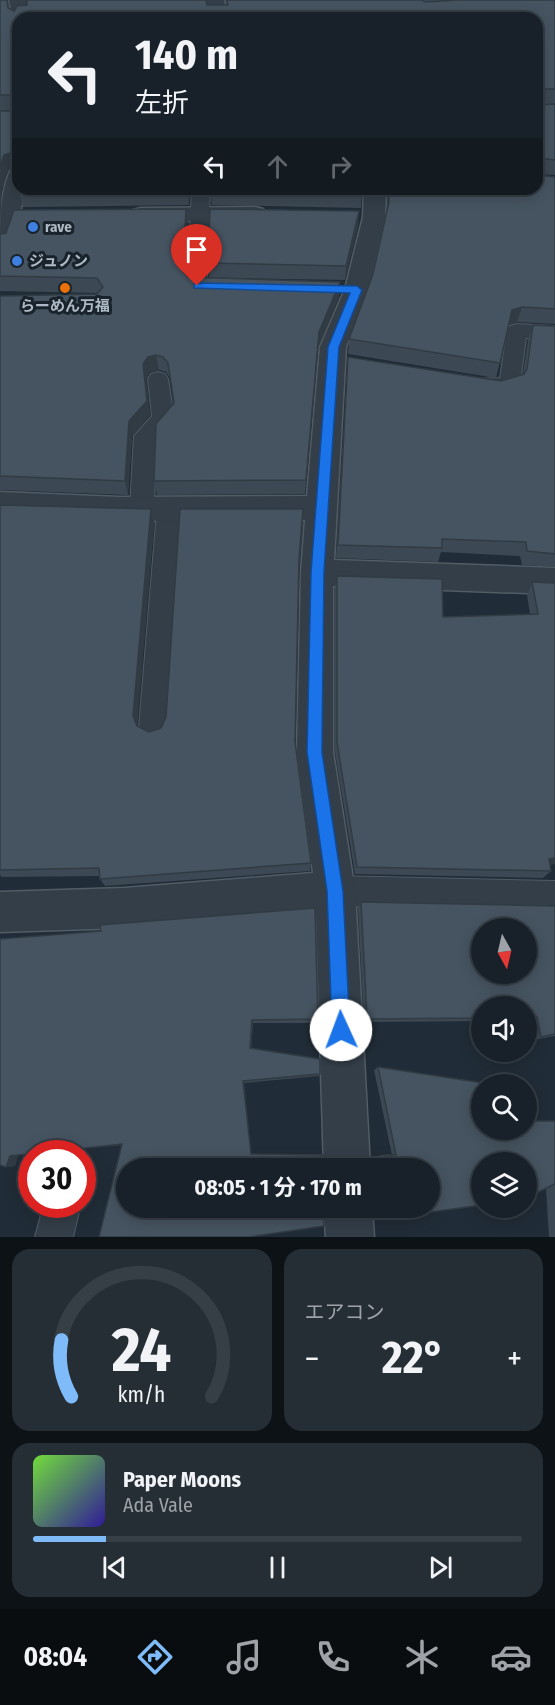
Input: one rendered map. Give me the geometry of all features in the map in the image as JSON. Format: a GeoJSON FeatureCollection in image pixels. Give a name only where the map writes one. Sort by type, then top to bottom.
{"type":"FeatureCollection","features":[{"type":"Feature","properties":{"kind":"street"},"geometry":{"type":"LineString","coordinates":[[0,242],[13,195]]}},
{"type":"Feature","properties":{"kind":"street"},"geometry":{"type":"LineString","coordinates":[[347,1158],[335,891],[315,752],[317,572],[321,508],[342,363],[333,347],[345,289],[367,207]]}},
{"type":"Feature","properties":{"kind":"street"},"geometry":{"type":"LineString","coordinates":[[115,215],[275,214]]}},
{"type":"Feature","properties":{"kind":"street"},"geometry":{"type":"LineString","coordinates":[[8,216],[31,216]]}},
{"type":"Feature","properties":{"kind":"street"},"geometry":{"type":"LineString","coordinates":[[0,504],[71,508],[321,508]]}},
{"type":"Feature","properties":{"kind":"street"},"geometry":{"type":"LineString","coordinates":[[317,572],[555,581]]}},
{"type":"Feature","properties":{"kind":"street"},"geometry":{"type":"LineString","coordinates":[[0,912],[124,908],[335,891]]}},
{"type":"Feature","properties":{"kind":"street"},"geometry":{"type":"LineString","coordinates":[[349,1218],[350,1237]]}},
{"type":"Feature","properties":{"kind":"lane"},"geometry":{"type":"LineString","coordinates":[[201,195],[197,286],[243,287]]}},
{"type":"Feature","properties":{"kind":"lane"},"geometry":{"type":"LineString","coordinates":[[462,381],[496,387],[510,383],[517,331],[555,333]]}},
{"type":"Feature","properties":{"kind":"lane"},"geometry":{"type":"LineString","coordinates":[[153,727],[155,509],[145,436],[163,418],[158,379]]}},
{"type":"Feature","properties":{"kind":"lane"},"geometry":{"type":"LineString","coordinates":[[335,891],[555,896]]}},
{"type":"Feature","properties":{"kind":"lane"},"geometry":{"type":"LineString","coordinates":[[54,1237],[59,1218]]}},
{"type":"Feature","properties":{"kind":"building"},"geometry":{"type":"Polygon","coordinates":[[[0,0],[7,0],[8,8],[14,11],[17,6],[27,5],[27,0],[206,0],[207,5],[228,5],[227,0],[422,0],[425,2],[555,0],[555,89],[543,89],[543,12],[12,12],[12,95],[0,95],[0,0]]]}},
{"type":"Feature","properties":{"kind":"building"},"geometry":{"type":"Polygon","coordinates":[[[555,104],[555,160],[543,158],[543,105],[555,104]]]}},
{"type":"Feature","properties":{"kind":"building"},"geometry":{"type":"Polygon","coordinates":[[[0,111],[12,111],[12,152],[4,155],[0,166],[0,111]]]}},
{"type":"Feature","properties":{"kind":"building"},"geometry":{"type":"Polygon","coordinates":[[[543,176],[555,177],[555,309],[522,307],[512,310],[500,363],[349,339],[373,274],[389,195],[543,195],[543,176]]]}},
{"type":"Feature","properties":{"kind":"building"},"geometry":{"type":"Polygon","coordinates":[[[186,209],[183,271],[188,277],[340,282],[319,332],[306,480],[154,481],[156,424],[174,403],[168,363],[163,357],[156,355],[148,357],[143,364],[147,401],[129,421],[125,481],[0,476],[0,296],[97,294],[103,287],[97,278],[0,276],[0,234],[6,233],[14,210],[186,209]]]}},
{"type":"Feature","properties":{"kind":"building"},"geometry":{"type":"Polygon","coordinates":[[[210,209],[359,211],[346,266],[208,263],[210,209]]]}},
{"type":"Feature","properties":{"kind":"building"},"geometry":{"type":"Polygon","coordinates":[[[533,325],[555,326],[555,554],[527,551],[526,542],[442,539],[442,548],[338,545],[348,357],[501,381],[524,374],[527,369],[533,325]]]}},
{"type":"Feature","properties":{"kind":"building"},"geometry":{"type":"Polygon","coordinates":[[[0,505],[151,509],[133,716],[137,726],[149,732],[161,728],[166,717],[180,509],[303,509],[299,559],[295,742],[311,863],[100,879],[99,868],[0,870],[0,505]]]}},
{"type":"Feature","properties":{"kind":"building"},"geometry":{"type":"Polygon","coordinates":[[[337,576],[442,579],[443,617],[538,614],[532,582],[555,583],[555,858],[549,859],[551,871],[357,867],[337,742],[337,576]]]}},
{"type":"Feature","properties":{"kind":"building"},"geometry":{"type":"Polygon","coordinates":[[[361,902],[555,906],[555,1034],[541,1037],[537,1017],[537,996],[471,996],[471,1018],[367,1019],[361,902]]]}},
{"type":"Feature","properties":{"kind":"building"},"geometry":{"type":"Polygon","coordinates":[[[315,908],[318,1019],[252,1020],[250,1048],[320,1059],[320,1074],[243,1081],[251,1154],[323,1155],[323,1158],[119,1158],[122,1144],[96,1147],[96,1140],[18,1140],[18,1155],[10,1156],[6,1167],[0,1165],[0,939],[101,931],[100,925],[315,908]]]}},
{"type":"Feature","properties":{"kind":"building"},"geometry":{"type":"Polygon","coordinates":[[[378,1067],[471,1081],[471,1140],[537,1140],[537,1121],[555,1121],[555,1184],[537,1193],[537,1152],[471,1152],[471,1207],[440,1211],[440,1158],[385,1158],[384,1155],[396,1155],[378,1067]]]}},
{"type":"Feature","properties":{"kind":"building"},"geometry":{"type":"Polygon","coordinates":[[[116,1168],[116,1218],[323,1218],[324,1226],[249,1237],[99,1237],[116,1168]]]}},
{"type":"Feature","properties":{"kind":"place","name":"rave"},"geometry":{"type":"Point","coordinates":[33,227]}},
{"type":"Feature","properties":{"kind":"place","name":"ジュノン"},"geometry":{"type":"Point","coordinates":[17,261]}},
{"type":"Feature","properties":{"kind":"place","name":"らーめん万福"},"geometry":{"type":"Point","coordinates":[65,288]}},
{"type":"Feature","properties":{"kind":"route"},"geometry":{"type":"LineString","coordinates":[[197,286],[357,290],[333,347],[317,572],[315,752],[335,891],[341,1030]]}}]}
